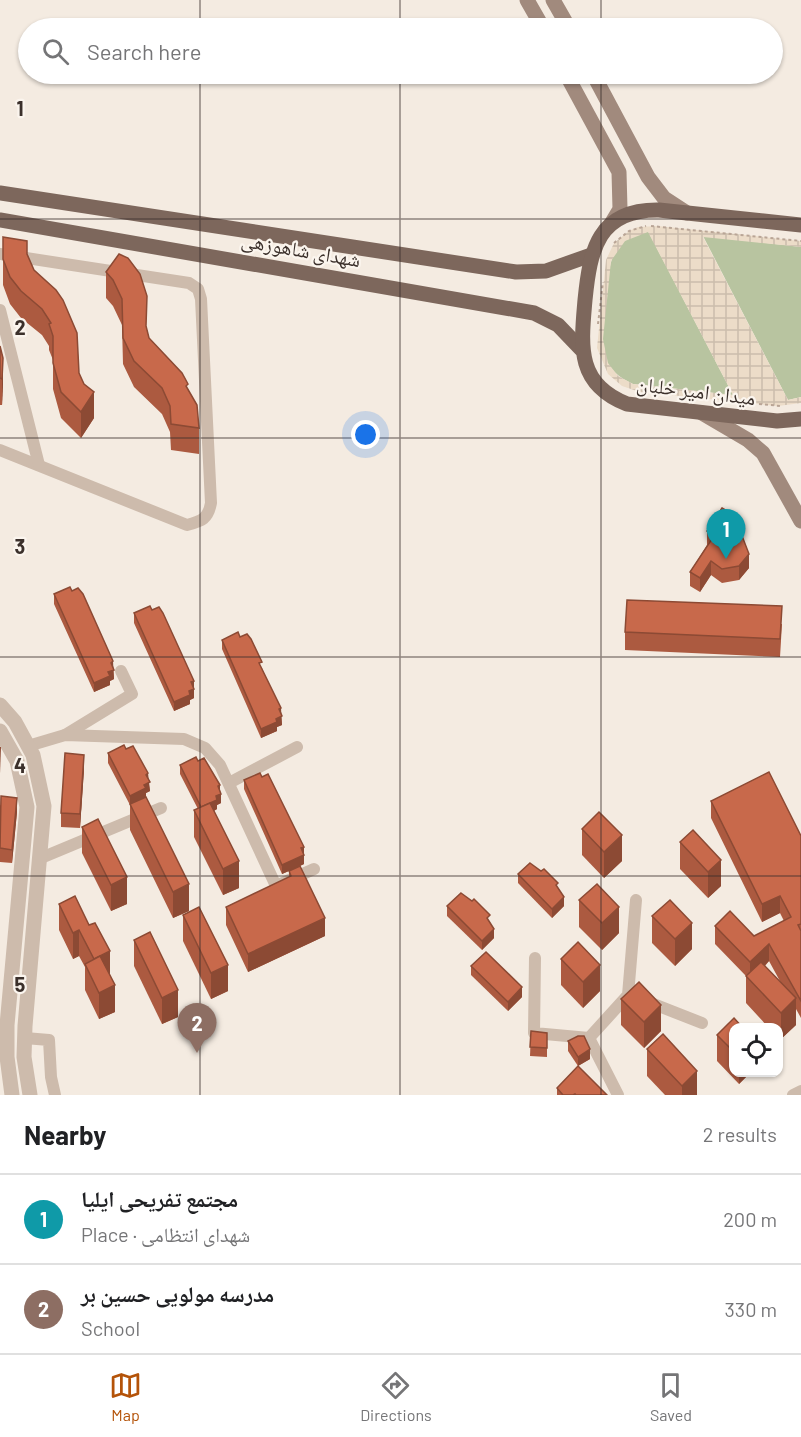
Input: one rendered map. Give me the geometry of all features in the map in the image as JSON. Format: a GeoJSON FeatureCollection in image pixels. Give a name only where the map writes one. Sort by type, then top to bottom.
{"type":"FeatureCollection","features":[{"type":"Feature","properties":{"kind":"main road"},"geometry":{"type":"LineString","coordinates":[[527,0],[537,18]]}},
{"type":"Feature","properties":{"kind":"main road"},"geometry":{"type":"LineString","coordinates":[[553,0],[563,18]]}},
{"type":"Feature","properties":{"kind":"main road"},"geometry":{"type":"LineString","coordinates":[[571,84],[619,172],[620,209],[611,224]]}},
{"type":"Feature","properties":{"kind":"main road"},"geometry":{"type":"LineString","coordinates":[[597,84],[648,177],[664,198],[687,213]]}},
{"type":"Feature","properties":{"kind":"main road","name":"شهدای شاهوزهی"},"geometry":{"type":"LineString","coordinates":[[0,193],[516,272],[546,271],[591,255]]}},
{"type":"Feature","properties":{"kind":"main road"},"geometry":{"type":"LineString","coordinates":[[611,224],[645,210],[801,225]]}},
{"type":"Feature","properties":{"kind":"main road","name":"شهدای شاهوزهی"},"geometry":{"type":"LineString","coordinates":[[0,220],[534,313],[558,325],[582,349]]}},
{"type":"Feature","properties":{"kind":"main road","name":"میدان امیر خلبان"},"geometry":{"type":"LineString","coordinates":[[611,224],[602,233],[591,255],[582,349],[589,373],[605,393],[615,400],[638,407],[777,421],[801,419]]}},
{"type":"Feature","properties":{"kind":"main road"},"geometry":{"type":"LineString","coordinates":[[702,413],[748,440],[763,453],[801,521]]}},
{"type":"Feature","properties":{"kind":"street"},"geometry":{"type":"LineString","coordinates":[[0,254],[189,283],[198,289],[201,299],[212,503],[209,515],[202,521],[187,525],[0,450]]}},
{"type":"Feature","properties":{"kind":"street"},"geometry":{"type":"LineString","coordinates":[[0,310],[39,465]]}},
{"type":"Feature","properties":{"kind":"street"},"geometry":{"type":"LineString","coordinates":[[28,746],[65,735],[132,694],[121,671]]}},
{"type":"Feature","properties":{"kind":"street"},"geometry":{"type":"LineString","coordinates":[[0,705],[15,722],[28,746],[41,781],[44,807],[24,1057],[30,1095]]}},
{"type":"Feature","properties":{"kind":"street"},"geometry":{"type":"LineString","coordinates":[[0,731],[17,761],[27,807],[7,1036],[12,1095]]}},
{"type":"Feature","properties":{"kind":"street"},"geometry":{"type":"LineString","coordinates":[[65,735],[184,739],[205,748],[220,765],[276,886],[314,869]]}},
{"type":"Feature","properties":{"kind":"street"},"geometry":{"type":"LineString","coordinates":[[229,783],[297,747]]}},
{"type":"Feature","properties":{"kind":"street"},"geometry":{"type":"LineString","coordinates":[[41,858],[161,808]]}},
{"type":"Feature","properties":{"kind":"street"},"geometry":{"type":"LineString","coordinates":[[589,1038],[628,994],[636,900]]}},
{"type":"Feature","properties":{"kind":"street"},"geometry":{"type":"LineString","coordinates":[[534,958],[534,1033],[589,1038]]}},
{"type":"Feature","properties":{"kind":"street"},"geometry":{"type":"LineString","coordinates":[[628,994],[702,1023]]}},
{"type":"Feature","properties":{"kind":"street"},"geometry":{"type":"LineString","coordinates":[[7,1036],[49,1040],[51,1077],[55,1095]]}},
{"type":"Feature","properties":{"kind":"street"},"geometry":{"type":"LineString","coordinates":[[589,1038],[618,1095]]}},
{"type":"Feature","properties":{"kind":"street"},"geometry":{"type":"LineString","coordinates":[[794,1095],[801,1091]]}},
{"type":"Feature","properties":{"kind":"path"},"geometry":{"type":"LineString","coordinates":[[609,251],[629,231],[647,226],[801,241]]}},
{"type":"Feature","properties":{"kind":"path"},"geometry":{"type":"LineString","coordinates":[[598,327],[603,280]]}},
{"type":"Feature","properties":{"kind":"path"},"geometry":{"type":"LineString","coordinates":[[750,403],[789,406]]}},
{"type":"Feature","properties":{"kind":"green space"},"geometry":{"type":"Polygon","coordinates":[[[648,231],[733,395],[633,384],[608,365],[603,346],[603,320],[611,262],[624,241],[648,231]]]}},
{"type":"Feature","properties":{"kind":"green space"},"geometry":{"type":"Polygon","coordinates":[[[703,236],[801,247],[801,397],[788,400],[703,236]]]}},
{"type":"Feature","properties":{"kind":"shaded area"},"geometry":{"type":"Polygon","coordinates":[[[658,226],[801,241],[801,247],[703,237],[788,400],[801,397],[801,403],[778,406],[640,392],[622,386],[608,374],[597,348],[606,260],[614,243],[638,227],[658,226]],[[648,232],[625,241],[611,261],[603,339],[608,363],[618,376],[633,384],[733,395],[648,232]]]}},
{"type":"Feature","properties":{"kind":"building"},"geometry":{"type":"Polygon","coordinates":[[[3,237],[27,241],[27,254],[34,270],[56,290],[63,300],[77,333],[79,373],[84,384],[94,392],[81,412],[61,392],[53,363],[53,336],[49,324],[51,323],[42,309],[21,291],[10,277],[3,259],[3,237]]]}},
{"type":"Feature","properties":{"kind":"building"},"geometry":{"type":"Polygon","coordinates":[[[119,254],[128,258],[140,274],[147,296],[146,326],[149,338],[182,373],[188,384],[186,386],[197,405],[199,428],[171,424],[170,406],[162,388],[134,361],[123,338],[122,299],[113,280],[106,272],[119,254]]]}},
{"type":"Feature","properties":{"kind":"building"},"geometry":{"type":"Polygon","coordinates":[[[0,346],[3,358],[2,379],[0,378],[0,346]]]}},
{"type":"Feature","properties":{"kind":"building"},"geometry":{"type":"Polygon","coordinates":[[[722,508],[734,515],[749,554],[739,566],[722,569],[711,561],[700,578],[690,572],[714,536],[707,531],[722,508]]]}},
{"type":"Feature","properties":{"kind":"building"},"geometry":{"type":"Polygon","coordinates":[[[70,587],[72,591],[78,588],[83,594],[113,661],[111,663],[114,670],[108,672],[110,676],[94,683],[54,594],[70,587]]]}},
{"type":"Feature","properties":{"kind":"building"},"geometry":{"type":"Polygon","coordinates":[[[627,600],[782,606],[780,639],[625,632],[627,600]]]}},
{"type":"Feature","properties":{"kind":"building"},"geometry":{"type":"Polygon","coordinates":[[[150,606],[152,610],[159,607],[163,613],[194,681],[191,682],[194,689],[189,691],[190,695],[174,702],[134,613],[150,606]]]}},
{"type":"Feature","properties":{"kind":"building"},"geometry":{"type":"Polygon","coordinates":[[[238,632],[240,637],[247,634],[251,639],[262,662],[259,663],[281,708],[279,709],[282,716],[276,719],[277,722],[261,729],[222,640],[238,632]]]}},
{"type":"Feature","properties":{"kind":"building"},"geometry":{"type":"Polygon","coordinates":[[[124,745],[126,749],[133,746],[148,773],[146,775],[150,782],[144,785],[146,788],[130,796],[108,753],[124,745]]]}},
{"type":"Feature","properties":{"kind":"building"},"geometry":{"type":"Polygon","coordinates":[[[65,753],[84,755],[80,814],[61,813],[65,753]]]}},
{"type":"Feature","properties":{"kind":"building"},"geometry":{"type":"Polygon","coordinates":[[[196,757],[198,761],[204,758],[220,785],[218,786],[221,794],[216,796],[217,800],[201,807],[180,765],[196,757]]]}},
{"type":"Feature","properties":{"kind":"building"},"geometry":{"type":"Polygon","coordinates":[[[769,772],[801,836],[801,924],[798,925],[801,931],[801,1001],[769,944],[750,962],[715,926],[730,911],[754,936],[791,917],[780,896],[762,904],[711,801],[769,772]]]}},
{"type":"Feature","properties":{"kind":"building"},"geometry":{"type":"Polygon","coordinates":[[[260,773],[262,777],[268,774],[304,847],[301,848],[304,855],[282,865],[244,780],[260,773]]]}},
{"type":"Feature","properties":{"kind":"building"},"geometry":{"type":"Polygon","coordinates":[[[1,796],[17,798],[12,850],[0,848],[1,796]]]}},
{"type":"Feature","properties":{"kind":"building"},"geometry":{"type":"Polygon","coordinates":[[[146,797],[189,884],[173,892],[130,804],[146,797]]]}},
{"type":"Feature","properties":{"kind":"building"},"geometry":{"type":"Polygon","coordinates":[[[210,803],[239,861],[223,869],[194,810],[210,803]]]}},
{"type":"Feature","properties":{"kind":"building"},"geometry":{"type":"Polygon","coordinates":[[[599,812],[622,835],[604,852],[582,829],[599,812]]]}},
{"type":"Feature","properties":{"kind":"building"},"geometry":{"type":"Polygon","coordinates":[[[98,819],[127,877],[111,885],[82,827],[98,819]]]}},
{"type":"Feature","properties":{"kind":"building"},"geometry":{"type":"Polygon","coordinates":[[[693,830],[721,860],[708,872],[680,842],[693,830]]]}},
{"type":"Feature","properties":{"kind":"building"},"geometry":{"type":"Polygon","coordinates":[[[530,863],[541,871],[544,869],[558,883],[556,885],[564,897],[552,909],[518,874],[530,863]]]}},
{"type":"Feature","properties":{"kind":"building"},"geometry":{"type":"Polygon","coordinates":[[[300,866],[325,918],[248,954],[226,907],[291,876],[289,871],[300,866]]]}},
{"type":"Feature","properties":{"kind":"building"},"geometry":{"type":"Polygon","coordinates":[[[597,884],[619,907],[602,923],[579,900],[597,884]]]}},
{"type":"Feature","properties":{"kind":"building"},"geometry":{"type":"Polygon","coordinates":[[[461,893],[472,901],[474,899],[490,915],[487,918],[494,929],[482,941],[447,906],[461,893]]]}},
{"type":"Feature","properties":{"kind":"building"},"geometry":{"type":"Polygon","coordinates":[[[75,896],[89,925],[95,923],[110,951],[94,959],[79,930],[73,933],[59,904],[75,896]]]}},
{"type":"Feature","properties":{"kind":"building"},"geometry":{"type":"Polygon","coordinates":[[[670,900],[692,923],[675,939],[652,916],[670,900]]]}},
{"type":"Feature","properties":{"kind":"building"},"geometry":{"type":"Polygon","coordinates":[[[199,907],[228,965],[211,973],[183,915],[199,907]]]}},
{"type":"Feature","properties":{"kind":"building"},"geometry":{"type":"Polygon","coordinates":[[[150,932],[178,990],[162,998],[134,940],[150,932]]]}},
{"type":"Feature","properties":{"kind":"building"},"geometry":{"type":"Polygon","coordinates":[[[578,942],[600,965],[583,982],[561,959],[578,942]]]}},
{"type":"Feature","properties":{"kind":"building"},"geometry":{"type":"Polygon","coordinates":[[[486,952],[522,987],[508,1002],[471,966],[486,952]]]}},
{"type":"Feature","properties":{"kind":"building"},"geometry":{"type":"Polygon","coordinates":[[[100,956],[115,985],[99,993],[85,964],[100,956]]]}},
{"type":"Feature","properties":{"kind":"building"},"geometry":{"type":"Polygon","coordinates":[[[761,962],[796,998],[781,1013],[746,976],[761,962]]]}},
{"type":"Feature","properties":{"kind":"building"},"geometry":{"type":"Polygon","coordinates":[[[639,982],[661,1005],[644,1022],[621,999],[639,982]]]}},
{"type":"Feature","properties":{"kind":"building"},"geometry":{"type":"Polygon","coordinates":[[[734,1018],[738,1023],[729,1023],[734,1018]]]}},
{"type":"Feature","properties":{"kind":"building"},"geometry":{"type":"Polygon","coordinates":[[[729,1023],[729,1047],[717,1035],[729,1023]]]}},
{"type":"Feature","properties":{"kind":"building"},"geometry":{"type":"Polygon","coordinates":[[[531,1031],[547,1033],[547,1048],[530,1047],[531,1031]]]}},
{"type":"Feature","properties":{"kind":"building"},"geometry":{"type":"Polygon","coordinates":[[[663,1034],[697,1071],[682,1086],[647,1049],[663,1034]]]}},
{"type":"Feature","properties":{"kind":"building"},"geometry":{"type":"Polygon","coordinates":[[[584,1036],[590,1049],[578,1057],[568,1041],[584,1036]]]}},
{"type":"Feature","properties":{"kind":"building"},"geometry":{"type":"Polygon","coordinates":[[[578,1066],[607,1095],[563,1095],[557,1088],[578,1066]]]}},
{"type":"Feature","properties":{"kind":"place","name":"مجتمع تفریحی ایلیا"},"geometry":{"type":"Point","coordinates":[726,559]}},
{"type":"Feature","properties":{"kind":"place","name":"مدرسه مولویی حسین بر"},"geometry":{"type":"Point","coordinates":[197,1053]}}]}
